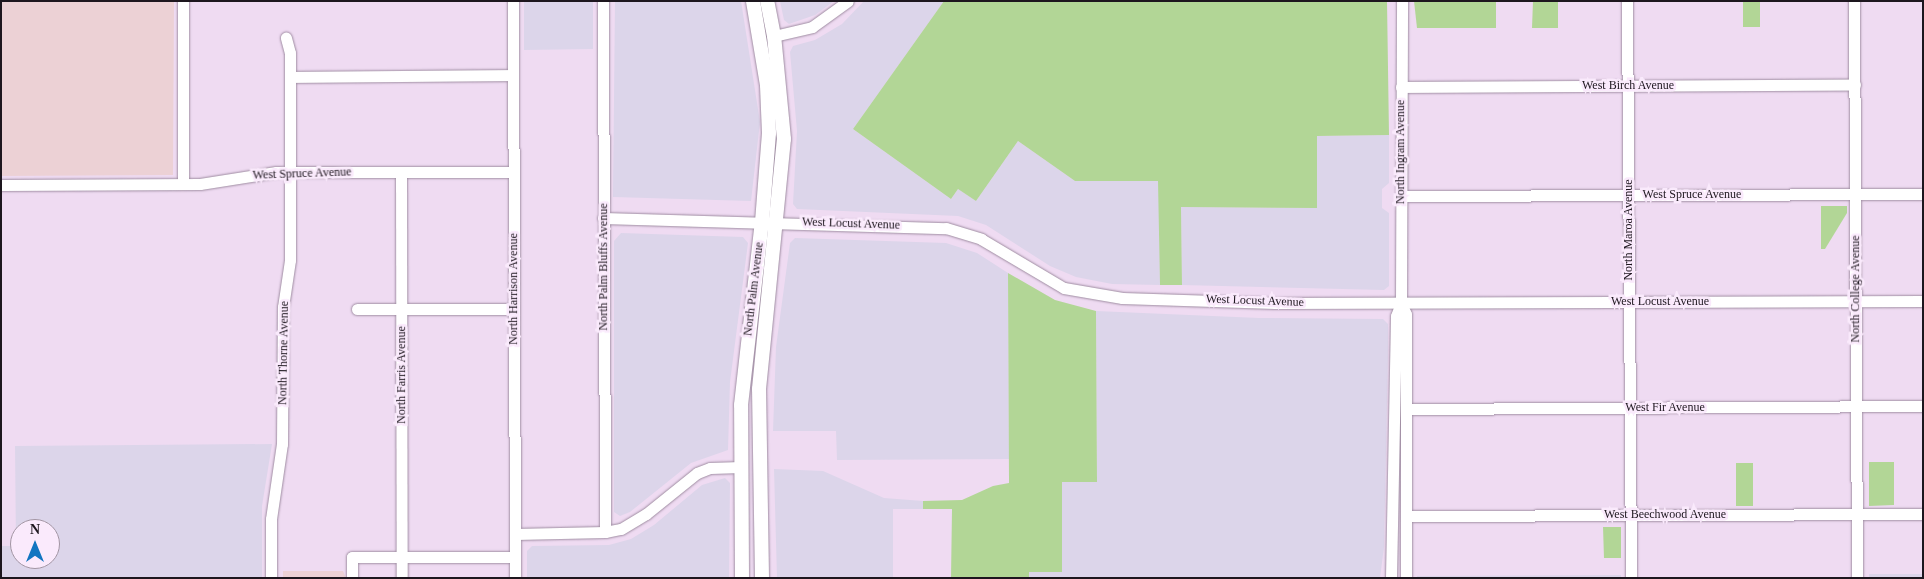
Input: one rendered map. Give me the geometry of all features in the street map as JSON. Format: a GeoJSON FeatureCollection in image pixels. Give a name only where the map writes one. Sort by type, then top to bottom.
{"type":"FeatureCollection","features":[{"type":"Feature","properties":{"kind":"main road","name":"North Palm Avenue"},"geometry":{"type":"LineString","coordinates":[[753,1],[767,85],[769,133],[769,222],[760,389],[762,578]]}},
{"type":"Feature","properties":{"kind":"main road"},"geometry":{"type":"LineString","coordinates":[[760,1],[767,32],[774,36]]}},
{"type":"Feature","properties":{"kind":"main road","name":"North Palm Avenue"},"geometry":{"type":"LineString","coordinates":[[742,578],[741,467],[743,378],[784,139],[774,36],[767,1]]}},
{"type":"Feature","properties":{"kind":"main road"},"geometry":{"type":"LineString","coordinates":[[743,378],[749,389],[750,456],[760,470]]}},
{"type":"Feature","properties":{"kind":"main road"},"geometry":{"type":"LineString","coordinates":[[741,467],[746,469],[751,480],[752,538],[762,558]]}},
{"type":"Feature","properties":{"kind":"street"},"geometry":{"type":"LineString","coordinates":[[183,1],[184,184]]}},
{"type":"Feature","properties":{"kind":"street","name":"North Harrison Avenue"},"geometry":{"type":"LineString","coordinates":[[513,1],[515,578]]}},
{"type":"Feature","properties":{"kind":"street","name":"North Palm Bluffs Avenue"},"geometry":{"type":"LineString","coordinates":[[603,1],[605,532]]}},
{"type":"Feature","properties":{"kind":"street"},"geometry":{"type":"LineString","coordinates":[[774,36],[812,27],[848,1]]}},
{"type":"Feature","properties":{"kind":"street","name":"North Ingram Avenue"},"geometry":{"type":"LineString","coordinates":[[1391,578],[1396,316],[1401,303],[1402,1]]}},
{"type":"Feature","properties":{"kind":"street","name":"North Maroa Avenue"},"geometry":{"type":"LineString","coordinates":[[1627,1],[1631,578]]}},
{"type":"Feature","properties":{"kind":"street","name":"North College Avenue"},"geometry":{"type":"LineString","coordinates":[[1854,1],[1857,578]]}},
{"type":"Feature","properties":{"kind":"street","name":"North Thorne Avenue"},"geometry":{"type":"LineString","coordinates":[[271,578],[271,519],[282,444],[283,307],[290,260],[290,77],[286,38]]}},
{"type":"Feature","properties":{"kind":"street"},"geometry":{"type":"LineString","coordinates":[[290,77],[513,75]]}},
{"type":"Feature","properties":{"kind":"street","name":"West Birch Avenue"},"geometry":{"type":"LineString","coordinates":[[1401,87],[1854,85]]}},
{"type":"Feature","properties":{"kind":"street","name":"West Spruce Avenue"},"geometry":{"type":"LineString","coordinates":[[1,185],[184,184],[290,172],[514,172]]}},
{"type":"Feature","properties":{"kind":"street","name":"North Farris Avenue"},"geometry":{"type":"LineString","coordinates":[[401,172],[402,578]]}},
{"type":"Feature","properties":{"kind":"street","name":"West Spruce Avenue"},"geometry":{"type":"LineString","coordinates":[[1402,196],[1923,194]]}},
{"type":"Feature","properties":{"kind":"street","name":"West Locust Avenue"},"geometry":{"type":"LineString","coordinates":[[604,218],[946,228],[981,239],[1049,281],[1102,297],[1401,303],[1923,301]]}},
{"type":"Feature","properties":{"kind":"street","name":"North Ingram Avenue"},"geometry":{"type":"LineString","coordinates":[[1401,303],[1406,314],[1406,578]]}},
{"type":"Feature","properties":{"kind":"street"},"geometry":{"type":"LineString","coordinates":[[358,309],[514,309]]}},
{"type":"Feature","properties":{"kind":"street","name":"West Fir Avenue"},"geometry":{"type":"LineString","coordinates":[[1407,409],[1923,406]]}},
{"type":"Feature","properties":{"kind":"street"},"geometry":{"type":"LineString","coordinates":[[515,534],[605,532],[637,521],[702,471],[741,467]]}},
{"type":"Feature","properties":{"kind":"street"},"geometry":{"type":"LineString","coordinates":[[1393,491],[1400,501],[1400,550],[1406,563]]}},
{"type":"Feature","properties":{"kind":"street","name":"West Beechwood Avenue"},"geometry":{"type":"LineString","coordinates":[[1406,516],[1923,514]]}},
{"type":"Feature","properties":{"kind":"street"},"geometry":{"type":"LineString","coordinates":[[352,578],[352,558],[515,557]]}},
{"type":"Feature","properties":{"kind":"shaded area"},"geometry":{"type":"Polygon","coordinates":[[[1,1],[174,1],[173,175],[1,176],[1,1]]]}},
{"type":"Feature","properties":{"kind":"shaded area"},"geometry":{"type":"Polygon","coordinates":[[[524,1],[593,1],[593,49],[524,50],[524,1]]]}},
{"type":"Feature","properties":{"kind":"shaded area"},"geometry":{"type":"Polygon","coordinates":[[[615,1],[741,1],[760,122],[751,201],[613,197],[615,1]]]}},
{"type":"Feature","properties":{"kind":"shaded area"},"geometry":{"type":"Polygon","coordinates":[[[780,1],[834,1],[815,15],[789,24],[784,20],[780,1]]]}},
{"type":"Feature","properties":{"kind":"shaded area"},"geometry":{"type":"Polygon","coordinates":[[[864,1],[944,1],[853,129],[951,199],[958,189],[976,201],[1018,141],[1075,181],[1159,181],[1160,285],[1112,284],[1076,277],[1050,266],[986,225],[958,216],[797,209],[793,204],[797,131],[790,52],[793,46],[815,40],[842,24],[864,1]]]}},
{"type":"Feature","properties":{"kind":"shaded area"},"geometry":{"type":"Polygon","coordinates":[[[1389,135],[1389,183],[1382,189],[1382,208],[1389,213],[1389,286],[1384,290],[1182,285],[1181,207],[1317,208],[1317,136],[1389,135]]]}},
{"type":"Feature","properties":{"kind":"shaded area"},"geometry":{"type":"Polygon","coordinates":[[[621,233],[743,237],[748,243],[730,382],[728,450],[691,463],[630,512],[620,516],[614,512],[614,241],[621,233]]]}},
{"type":"Feature","properties":{"kind":"shaded area"},"geometry":{"type":"Polygon","coordinates":[[[795,238],[946,243],[977,253],[1008,273],[1009,459],[837,460],[836,431],[773,431],[776,347],[790,243],[795,238]]]}},
{"type":"Feature","properties":{"kind":"shaded area"},"geometry":{"type":"Polygon","coordinates":[[[1096,311],[1259,318],[1383,319],[1388,324],[1388,357],[1384,547],[1380,578],[1029,578],[1029,572],[1062,572],[1062,482],[1097,482],[1096,311]]]}},
{"type":"Feature","properties":{"kind":"shaded area"},"geometry":{"type":"Polygon","coordinates":[[[272,444],[262,506],[262,578],[1,578],[1,546],[10,546],[10,569],[60,569],[60,519],[16,519],[15,446],[272,444]]]}},
{"type":"Feature","properties":{"kind":"shaded area"},"geometry":{"type":"Polygon","coordinates":[[[774,469],[823,471],[884,498],[923,501],[923,509],[893,509],[893,578],[777,578],[774,469]]]}},
{"type":"Feature","properties":{"kind":"shaded area"},"geometry":{"type":"Polygon","coordinates":[[[725,478],[730,483],[729,578],[527,578],[527,551],[532,546],[609,545],[631,539],[654,525],[702,485],[725,478]]]}},
{"type":"Feature","properties":{"kind":"shaded area"},"geometry":{"type":"Polygon","coordinates":[[[283,571],[343,571],[346,578],[283,578],[283,571]]]}},
{"type":"Feature","properties":{"kind":"shaded area"},"geometry":{"type":"Polygon","coordinates":[[[1869,574],[1923,574],[1923,578],[1869,578],[1869,574]]]}},
{"type":"Feature","properties":{"kind":"shaded area"},"geometry":{"type":"Polygon","coordinates":[[[1621,575],[1621,578],[1417,578],[1417,576],[1621,575]]]}},
{"type":"Feature","properties":{"kind":"green space"},"geometry":{"type":"Polygon","coordinates":[[[944,1],[1387,1],[1389,135],[1317,136],[1317,208],[1181,207],[1182,285],[1160,285],[1158,181],[1075,181],[1018,141],[976,201],[958,189],[951,199],[853,129],[944,1]]]}},
{"type":"Feature","properties":{"kind":"green space"},"geometry":{"type":"Polygon","coordinates":[[[1414,1],[1496,1],[1496,28],[1417,28],[1414,1]]]}},
{"type":"Feature","properties":{"kind":"green space"},"geometry":{"type":"Polygon","coordinates":[[[1533,1],[1558,1],[1558,28],[1532,28],[1533,1]]]}},
{"type":"Feature","properties":{"kind":"green space"},"geometry":{"type":"Polygon","coordinates":[[[1743,1],[1760,1],[1760,27],[1743,27],[1743,1]]]}},
{"type":"Feature","properties":{"kind":"green space"},"geometry":{"type":"Polygon","coordinates":[[[1821,206],[1847,206],[1847,213],[1825,249],[1821,249],[1821,206]]]}},
{"type":"Feature","properties":{"kind":"green space"},"geometry":{"type":"Polygon","coordinates":[[[1008,273],[1055,300],[1096,311],[1097,482],[1062,482],[1062,572],[1029,572],[1029,578],[951,578],[952,509],[923,509],[923,501],[962,500],[993,486],[1009,483],[1008,273]]]}},
{"type":"Feature","properties":{"kind":"green space"},"geometry":{"type":"Polygon","coordinates":[[[1869,462],[1894,462],[1894,505],[1869,506],[1869,462]]]}},
{"type":"Feature","properties":{"kind":"green space"},"geometry":{"type":"Polygon","coordinates":[[[1736,463],[1753,463],[1753,506],[1736,506],[1736,463]]]}},
{"type":"Feature","properties":{"kind":"green space"},"geometry":{"type":"Polygon","coordinates":[[[1603,527],[1621,527],[1621,558],[1604,558],[1603,527]]]}}]}
